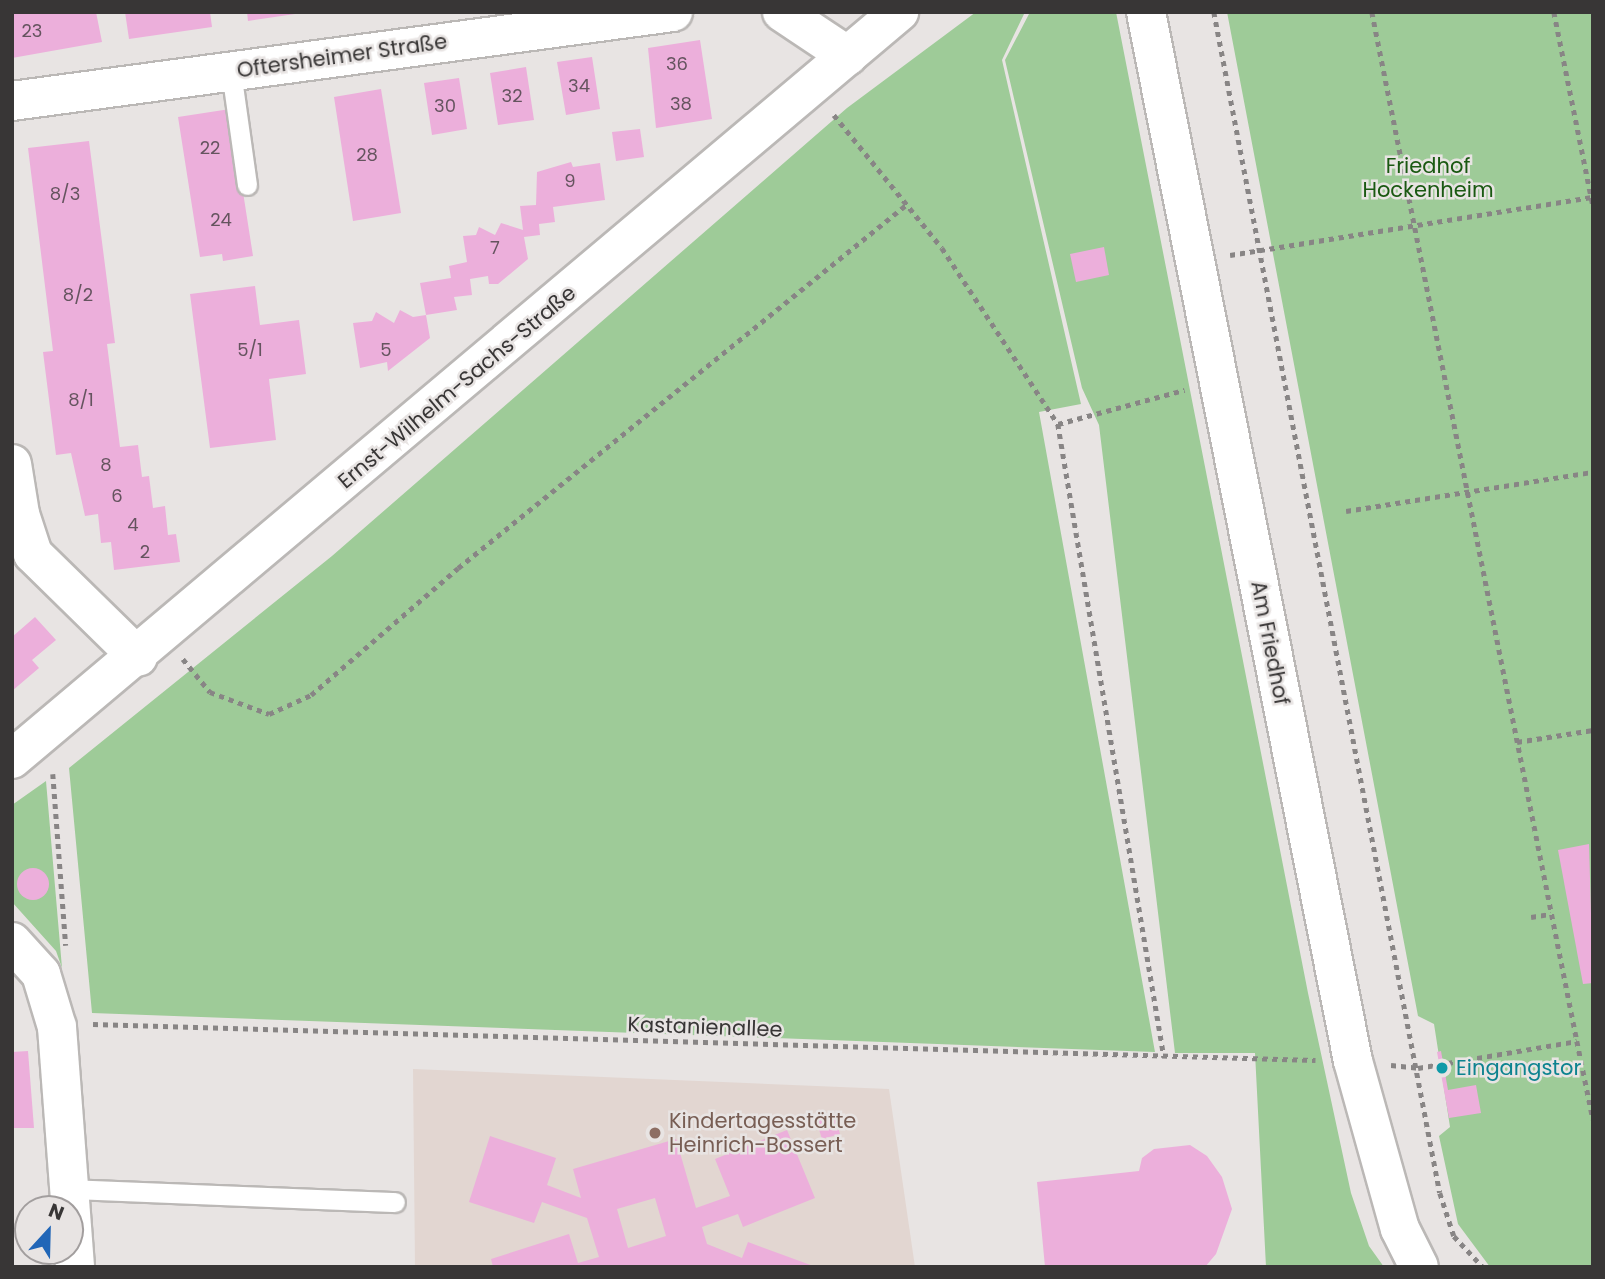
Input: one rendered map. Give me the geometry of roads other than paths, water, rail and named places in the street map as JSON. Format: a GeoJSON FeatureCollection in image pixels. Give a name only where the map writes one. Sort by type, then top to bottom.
{"type":"FeatureCollection","features":[{"type":"Feature","properties":{"kind":"street","name":"Oftersheimer Straße"},"geometry":{"type":"LineString","coordinates":[[12,100],[673,12]]}},
{"type":"Feature","properties":{"kind":"street"},"geometry":{"type":"LineString","coordinates":[[782,12],[848,56]]}},
{"type":"Feature","properties":{"kind":"street","name":"Ernst-Wilhelm-Sachs-Straße"},"geometry":{"type":"LineString","coordinates":[[12,759],[138,657],[899,12]]}},
{"type":"Feature","properties":{"kind":"street","name":"Am Friedhof"},"geometry":{"type":"LineString","coordinates":[[1146,12],[1353,1061],[1400,1230],[1419,1267]]}},
{"type":"Feature","properties":{"kind":"street"},"geometry":{"type":"LineString","coordinates":[[12,464],[20,514],[33,554],[138,657]]}},
{"type":"Feature","properties":{"kind":"street"},"geometry":{"type":"LineString","coordinates":[[12,942],[41,975],[57,1027],[75,1267]]}},
{"type":"Feature","properties":{"kind":"lane"},"geometry":{"type":"LineString","coordinates":[[231,71],[247,186]]}},
{"type":"Feature","properties":{"kind":"lane"},"geometry":{"type":"LineString","coordinates":[[69,1189],[395,1202]]}},
{"type":"Feature","properties":{"kind":"place","name":"Eingangstor"},"geometry":{"type":"Point","coordinates":[1442,1068]}},
{"type":"Feature","properties":{"kind":"place","name":"Kindertagesstätte Heinrich-Bossert"},"geometry":{"type":"Point","coordinates":[655,1133]}},
{"type":"Feature","properties":{"kind":"park label","name":"Friedhof Hockenheim"},"geometry":{"type":"Point","coordinates":[1428,178]}}]}
